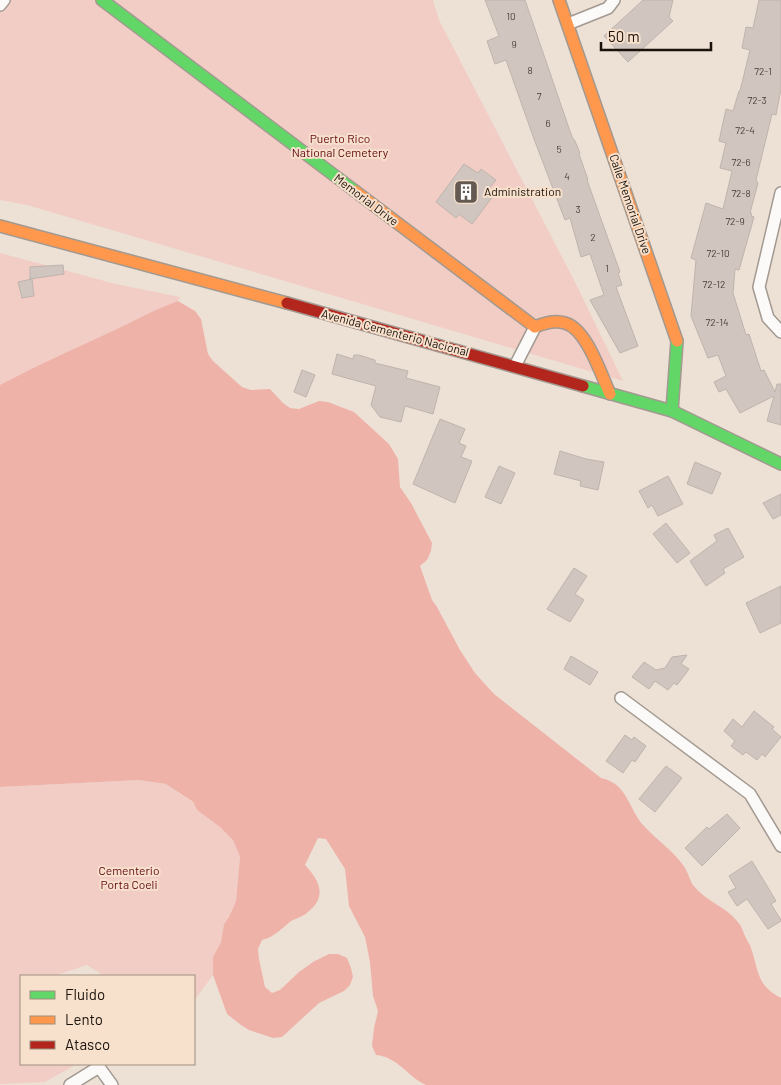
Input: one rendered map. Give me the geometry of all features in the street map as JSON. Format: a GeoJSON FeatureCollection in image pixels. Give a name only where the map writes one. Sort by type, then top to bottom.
{"type":"FeatureCollection","features":[{"type":"Feature","properties":{"kind":"street"},"geometry":{"type":"LineString","coordinates":[[0,5],[4,0]]}},
{"type":"Feature","properties":{"kind":"street","name":"Memorial Drive"},"geometry":{"type":"LineString","coordinates":[[102,0],[535,326]]}},
{"type":"Feature","properties":{"kind":"street","name":"Calle Memorial Drive"},"geometry":{"type":"LineString","coordinates":[[559,0],[678,343],[672,411]]}},
{"type":"Feature","properties":{"kind":"street"},"geometry":{"type":"LineString","coordinates":[[568,24],[608,8],[614,0]]}},
{"type":"Feature","properties":{"kind":"street"},"geometry":{"type":"LineString","coordinates":[[781,194],[759,287],[768,318],[781,332]]}},
{"type":"Feature","properties":{"kind":"street","name":"Avenida Cementerio Nacional"},"geometry":{"type":"LineString","coordinates":[[0,226],[172,271],[672,411],[781,464]]}},
{"type":"Feature","properties":{"kind":"street"},"geometry":{"type":"LineString","coordinates":[[514,366],[535,326],[546,322],[571,325],[582,336],[610,394]]}},
{"type":"Feature","properties":{"kind":"street"},"geometry":{"type":"LineString","coordinates":[[621,698],[750,794],[781,846]]}},
{"type":"Feature","properties":{"kind":"street"},"geometry":{"type":"LineString","coordinates":[[70,1085],[99,1067],[112,1085]]}},
{"type":"Feature","properties":{"kind":"green space","name":"Puerto Rico National Cemetery"},"geometry":{"type":"Polygon","coordinates":[[[0,0],[433,0],[439,20],[575,282],[623,381],[27,205],[0,200],[0,0]]]}},
{"type":"Feature","properties":{"kind":"green space"},"geometry":{"type":"Polygon","coordinates":[[[0,253],[116,284],[180,297],[124,398],[0,411],[0,253]]]}},
{"type":"Feature","properties":{"kind":"green space","name":"Cementerio Porta Coeli"},"geometry":{"type":"Polygon","coordinates":[[[139,780],[166,784],[193,803],[197,810],[220,827],[233,840],[240,857],[236,901],[224,924],[221,942],[213,957],[213,975],[195,1000],[195,975],[102,975],[87,965],[57,975],[20,975],[20,1065],[75,1065],[45,1082],[0,1084],[0,787],[139,780]]]}},
{"type":"Feature","properties":{"kind":"shaded area"},"geometry":{"type":"Polygon","coordinates":[[[178,301],[195,311],[201,319],[208,354],[213,361],[242,387],[251,390],[270,389],[290,408],[299,409],[319,401],[328,402],[354,412],[389,444],[398,459],[400,487],[411,503],[432,543],[427,560],[420,566],[432,600],[475,673],[494,694],[601,778],[617,786],[627,798],[639,820],[683,865],[698,891],[727,911],[740,925],[751,947],[757,970],[763,983],[781,998],[781,1085],[426,1085],[391,1059],[376,1055],[372,1046],[378,1011],[373,996],[370,962],[365,937],[349,906],[345,869],[326,839],[318,838],[305,865],[317,882],[320,894],[318,900],[302,916],[291,921],[274,935],[262,940],[258,949],[265,987],[272,993],[280,990],[299,972],[329,954],[338,954],[347,958],[353,977],[350,985],[344,991],[319,1003],[282,1037],[273,1038],[249,1030],[227,1014],[213,975],[213,957],[221,942],[224,924],[236,901],[240,857],[233,840],[220,827],[197,810],[193,802],[166,784],[139,780],[0,787],[0,385],[178,301]]]}},
{"type":"Feature","properties":{"kind":"building"},"geometry":{"type":"Polygon","coordinates":[[[485,0],[525,0],[620,272],[618,273],[622,285],[616,287],[638,346],[620,353],[590,300],[604,295],[590,254],[581,257],[570,218],[565,220],[506,60],[495,64],[487,41],[499,36],[485,0]]]}},
{"type":"Feature","properties":{"kind":"building"},"geometry":{"type":"Polygon","coordinates":[[[643,0],[673,0],[669,17],[673,21],[628,62],[604,36],[643,0]]]}},
{"type":"Feature","properties":{"kind":"building"},"geometry":{"type":"Polygon","coordinates":[[[759,0],[781,0],[781,89],[776,115],[772,114],[756,180],[758,183],[750,213],[754,217],[739,270],[735,269],[733,293],[746,335],[749,334],[761,371],[764,370],[775,392],[777,384],[781,384],[781,425],[767,421],[774,396],[740,413],[726,389],[719,392],[714,382],[726,376],[718,355],[708,358],[691,316],[696,260],[691,258],[706,203],[723,209],[732,171],[720,168],[726,143],[719,141],[726,109],[733,111],[740,91],[750,50],[742,48],[746,27],[753,28],[759,0]]]}},
{"type":"Feature","properties":{"kind":"building","name":"Administration"},"geometry":{"type":"Polygon","coordinates":[[[464,164],[478,173],[481,169],[496,180],[487,191],[493,196],[472,224],[459,214],[456,218],[436,202],[464,164]]]}},
{"type":"Feature","properties":{"kind":"building"},"geometry":{"type":"Polygon","coordinates":[[[63,265],[64,274],[30,279],[30,267],[63,265]]]}},
{"type":"Feature","properties":{"kind":"building"},"geometry":{"type":"Polygon","coordinates":[[[32,279],[34,296],[22,298],[18,282],[32,279]]]}},
{"type":"Feature","properties":{"kind":"building"},"geometry":{"type":"Polygon","coordinates":[[[337,354],[353,359],[354,355],[359,355],[375,360],[375,363],[408,371],[406,378],[440,387],[433,414],[405,406],[401,422],[380,417],[371,405],[376,386],[332,374],[337,354]]]}},
{"type":"Feature","properties":{"kind":"building"},"geometry":{"type":"Polygon","coordinates":[[[302,370],[315,375],[306,397],[294,392],[302,370]]]}},
{"type":"Feature","properties":{"kind":"building"},"geometry":{"type":"Polygon","coordinates":[[[440,419],[465,429],[459,443],[466,446],[461,457],[472,461],[455,503],[413,484],[440,419]]]}},
{"type":"Feature","properties":{"kind":"building"},"geometry":{"type":"Polygon","coordinates":[[[560,451],[604,462],[598,490],[580,486],[581,481],[554,474],[560,451]]]}},
{"type":"Feature","properties":{"kind":"building"},"geometry":{"type":"Polygon","coordinates":[[[695,462],[721,473],[712,494],[687,484],[695,462]]]}},
{"type":"Feature","properties":{"kind":"building"},"geometry":{"type":"Polygon","coordinates":[[[499,466],[515,473],[501,504],[485,497],[499,466]]]}},
{"type":"Feature","properties":{"kind":"building"},"geometry":{"type":"Polygon","coordinates":[[[668,476],[683,504],[658,516],[652,505],[648,508],[639,491],[668,476]]]}},
{"type":"Feature","properties":{"kind":"building"},"geometry":{"type":"Polygon","coordinates":[[[781,494],[781,515],[773,519],[763,503],[781,494]]]}},
{"type":"Feature","properties":{"kind":"building"},"geometry":{"type":"Polygon","coordinates":[[[666,523],[690,553],[677,563],[653,534],[666,523]]]}},
{"type":"Feature","properties":{"kind":"building"},"geometry":{"type":"Polygon","coordinates":[[[728,528],[744,557],[723,569],[725,573],[706,586],[690,561],[717,541],[714,535],[728,528]]]}},
{"type":"Feature","properties":{"kind":"building"},"geometry":{"type":"Polygon","coordinates":[[[574,568],[587,576],[575,594],[584,600],[570,622],[547,609],[574,568]]]}},
{"type":"Feature","properties":{"kind":"building"},"geometry":{"type":"Polygon","coordinates":[[[781,586],[781,623],[760,633],[746,603],[781,586]]]}},
{"type":"Feature","properties":{"kind":"building"},"geometry":{"type":"Polygon","coordinates":[[[687,655],[681,664],[689,669],[677,685],[674,683],[668,690],[655,681],[649,689],[632,677],[644,662],[656,670],[665,668],[672,657],[687,655]]]}},
{"type":"Feature","properties":{"kind":"building"},"geometry":{"type":"Polygon","coordinates":[[[571,656],[598,672],[590,685],[564,669],[571,656]]]}},
{"type":"Feature","properties":{"kind":"building"},"geometry":{"type":"Polygon","coordinates":[[[754,711],[774,727],[772,729],[781,737],[765,757],[762,754],[757,760],[746,752],[743,755],[731,746],[735,741],[724,731],[733,719],[742,727],[754,711]]]}},
{"type":"Feature","properties":{"kind":"building"},"geometry":{"type":"Polygon","coordinates":[[[625,735],[632,740],[634,737],[646,746],[635,762],[632,760],[623,773],[606,761],[625,735]]]}},
{"type":"Feature","properties":{"kind":"building"},"geometry":{"type":"Polygon","coordinates":[[[666,766],[682,778],[655,812],[639,799],[666,766]]]}},
{"type":"Feature","properties":{"kind":"building"},"geometry":{"type":"Polygon","coordinates":[[[727,814],[740,828],[702,866],[685,848],[707,827],[709,829],[727,814]]]}},
{"type":"Feature","properties":{"kind":"building"},"geometry":{"type":"Polygon","coordinates":[[[752,861],[776,901],[771,904],[781,920],[768,929],[747,899],[737,906],[728,892],[736,888],[729,876],[752,861]]]}},
{"type":"Feature","properties":{"kind":"traffic: fast"},"geometry":{"type":"LineString","coordinates":[[102,0],[355,191]]}},
{"type":"Feature","properties":{"kind":"traffic: fast"},"geometry":{"type":"LineString","coordinates":[[672,411],[677,341]]}},
{"type":"Feature","properties":{"kind":"traffic: fast"},"geometry":{"type":"LineString","coordinates":[[583,386],[672,411],[781,464]]}},
{"type":"Feature","properties":{"kind":"traffic: slow"},"geometry":{"type":"LineString","coordinates":[[559,0],[677,341]]}},
{"type":"Feature","properties":{"kind":"traffic: slow"},"geometry":{"type":"LineString","coordinates":[[355,191],[535,327],[557,322],[573,327],[587,343],[610,394]]}},
{"type":"Feature","properties":{"kind":"traffic: slow"},"geometry":{"type":"LineString","coordinates":[[0,226],[287,303]]}},
{"type":"Feature","properties":{"kind":"traffic: jam"},"geometry":{"type":"LineString","coordinates":[[287,303],[583,386]]}},
{"type":"Feature","properties":{"kind":"place","name":"Administration"},"geometry":{"type":"Point","coordinates":[466,192]}}]}
